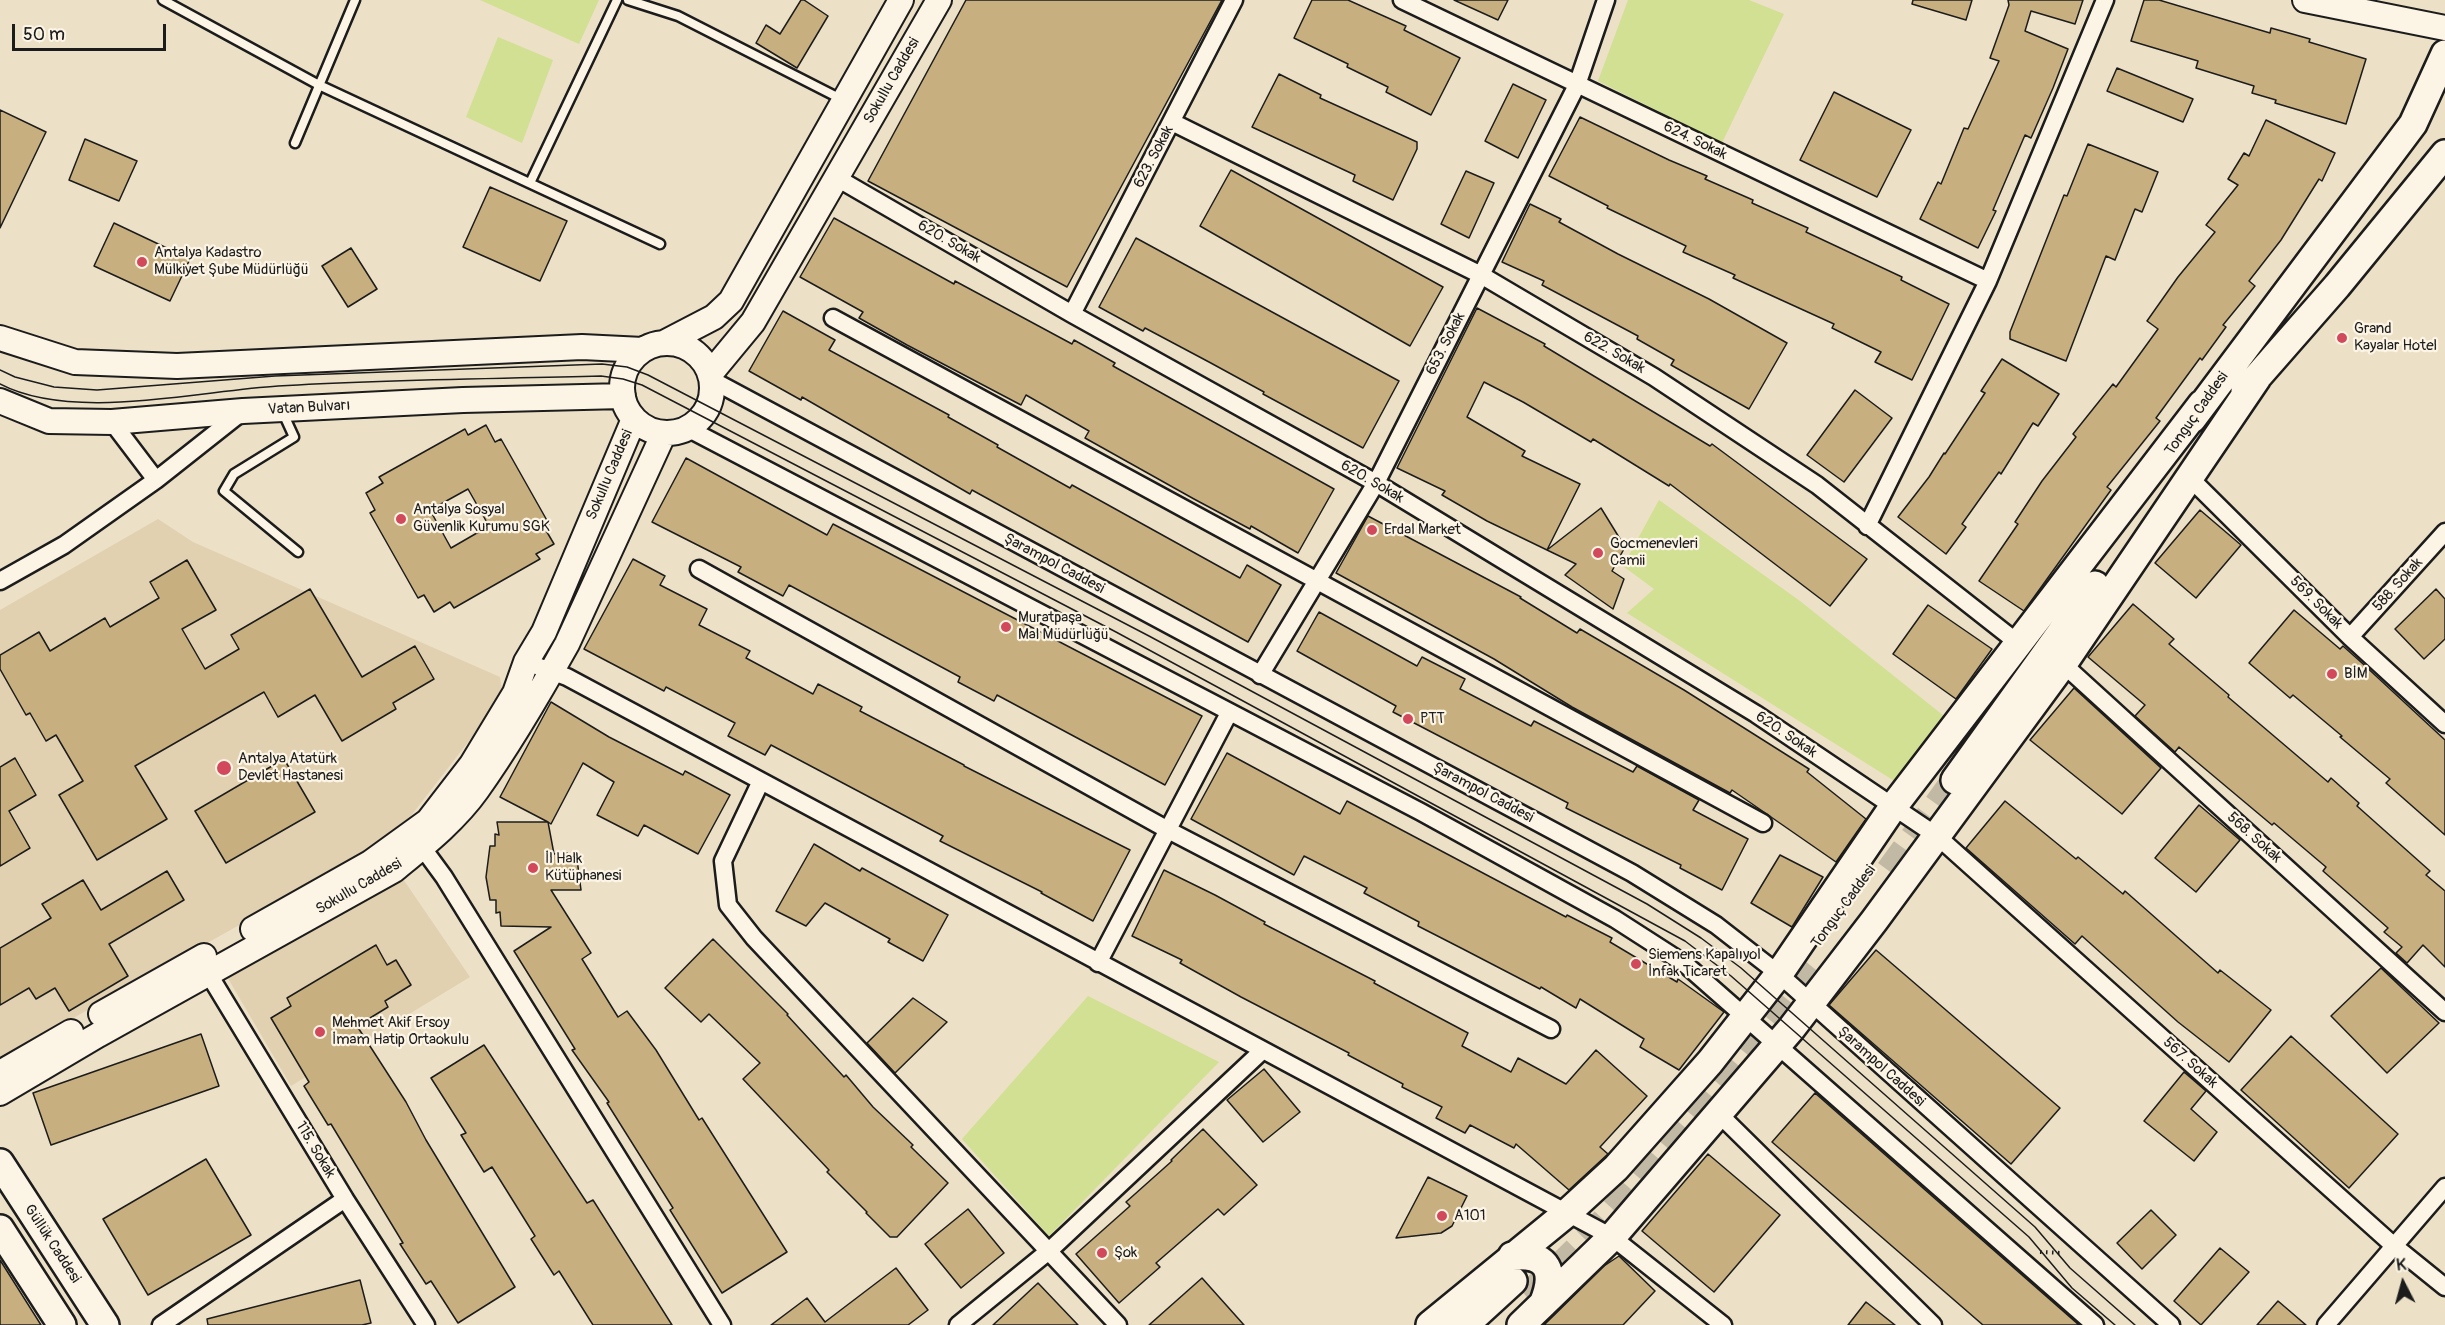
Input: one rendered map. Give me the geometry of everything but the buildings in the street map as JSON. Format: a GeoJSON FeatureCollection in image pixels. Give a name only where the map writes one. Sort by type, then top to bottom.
{"type":"FeatureCollection","features":[{"type":"Feature","properties":{"kind":"main road"},"geometry":{"type":"LineString","coordinates":[[0,338],[75,362],[177,366],[582,347],[654,346],[679,345],[692,351],[703,361],[711,377],[712,393],[705,411],[676,430],[653,431],[634,418],[623,396],[623,379],[627,367],[654,346],[714,317],[730,301],[901,0]]}},
{"type":"Feature","properties":{"kind":"main road","name":"Sokullu Caddesi"},"geometry":{"type":"LineString","coordinates":[[711,377],[753,322],[939,0]]}},
{"type":"Feature","properties":{"kind":"main road"},"geometry":{"type":"LineString","coordinates":[[2305,0],[2445,28]]}},
{"type":"Feature","properties":{"kind":"main road","name":"Tonguç Caddesi"},"geometry":{"type":"LineString","coordinates":[[2257,378],[2162,487],[2102,575],[1949,776],[2202,404],[2413,124],[2445,54]]}},
{"type":"Feature","properties":{"kind":"main road"},"geometry":{"type":"LineString","coordinates":[[1430,1325],[1523,1284],[1612,1237],[1779,1045],[2063,664],[2257,378],[2337,286],[2445,154]]}},
{"type":"Feature","properties":{"kind":"main road","name":"Vatan Bulvarı"},"geometry":{"type":"LineString","coordinates":[[0,401],[49,421],[112,422],[243,411],[464,400],[623,396]]}},
{"type":"Feature","properties":{"kind":"main road"},"geometry":{"type":"LineString","coordinates":[[1493,1325],[1523,1284],[1566,1213],[1616,1168],[1746,1018],[1779,974],[1893,807],[2202,404]]}},
{"type":"Feature","properties":{"kind":"main road","name":"Sokullu Caddesi"},"geometry":{"type":"LineString","coordinates":[[0,1093],[208,973],[394,870],[472,764],[515,693],[526,662],[544,632],[634,418]]}},
{"type":"Feature","properties":{"kind":"main road","name":"Sokullu Caddesi"},"geometry":{"type":"LineString","coordinates":[[0,1073],[146,988],[370,863],[415,842],[476,792],[567,644],[676,430]]}},
{"type":"Feature","properties":{"kind":"main road","name":"Tonguç Caddesi"},"geometry":{"type":"LineString","coordinates":[[1816,958],[1884,866]]}},
{"type":"Feature","properties":{"kind":"main road","name":"Güllük Caddesi"},"geometry":{"type":"LineString","coordinates":[[0,1163],[105,1325]]}},
{"type":"Feature","properties":{"kind":"main road"},"geometry":{"type":"LineString","coordinates":[[0,1229],[62,1325]]}},
{"type":"Feature","properties":{"kind":"main road"},"geometry":{"type":"LineString","coordinates":[[1465,1325],[1523,1284]]}},
{"type":"Feature","properties":{"kind":"main road"},"geometry":{"type":"LineString","coordinates":[[1521,1325],[1523,1284]]}},
{"type":"Feature","properties":{"kind":"street","name":"623. Sokak"},"geometry":{"type":"LineString","coordinates":[[1072,314],[1234,0]]}},
{"type":"Feature","properties":{"kind":"street","name":"624. Sokak"},"geometry":{"type":"LineString","coordinates":[[1402,0],[1988,281]]}},
{"type":"Feature","properties":{"kind":"street","name":"653. Sokak"},"geometry":{"type":"LineString","coordinates":[[1260,675],[1376,483],[1577,85],[1606,0]]}},
{"type":"Feature","properties":{"kind":"street"},"geometry":{"type":"LineString","coordinates":[[1867,526],[1988,281],[2105,0]]}},
{"type":"Feature","properties":{"kind":"street","name":"622. Sokak"},"geometry":{"type":"LineString","coordinates":[[1173,122],[1481,275],[1654,377],[1817,485],[2018,643]]}},
{"type":"Feature","properties":{"kind":"street","name":"620. Sokak"},"geometry":{"type":"LineString","coordinates":[[837,178],[1072,314],[1376,483],[1756,714],[1937,836]]}},
{"type":"Feature","properties":{"kind":"street"},"geometry":{"type":"LineString","coordinates":[[833,318],[1318,579],[1763,823]]}},
{"type":"Feature","properties":{"kind":"street","name":"Şarampol Caddesi"},"geometry":{"type":"LineString","coordinates":[[711,377],[1260,675],[1632,873],[1716,925],[1779,974],[2171,1325]]}},
{"type":"Feature","properties":{"kind":"street"},"geometry":{"type":"LineString","coordinates":[[0,581],[64,545],[156,480],[243,411]]}},
{"type":"Feature","properties":{"kind":"street"},"geometry":{"type":"LineString","coordinates":[[112,422],[156,480]]}},
{"type":"Feature","properties":{"kind":"street"},"geometry":{"type":"LineString","coordinates":[[676,430],[1421,812],[1615,919],[1685,964],[2095,1325]]}},
{"type":"Feature","properties":{"kind":"street","name":"569. Sokak"},"geometry":{"type":"LineString","coordinates":[[2190,478],[2350,637],[2445,724]]}},
{"type":"Feature","properties":{"kind":"street","name":"588. Sokak"},"geometry":{"type":"LineString","coordinates":[[2350,637],[2445,532]]}},
{"type":"Feature","properties":{"kind":"street"},"geometry":{"type":"LineString","coordinates":[[699,569],[1168,830],[1551,1029]]}},
{"type":"Feature","properties":{"kind":"street"},"geometry":{"type":"LineString","coordinates":[[526,662],[567,677],[1612,1237],[1723,1325]]}},
{"type":"Feature","properties":{"kind":"street","name":"568. Sokak"},"geometry":{"type":"LineString","coordinates":[[2063,664],[2445,1012]]}},
{"type":"Feature","properties":{"kind":"street"},"geometry":{"type":"LineString","coordinates":[[1098,963],[1229,713]]}},
{"type":"Feature","properties":{"kind":"street"},"geometry":{"type":"LineString","coordinates":[[761,781],[723,861],[728,905],[754,938],[1050,1250],[1118,1325]]}},
{"type":"Feature","properties":{"kind":"street","name":"567. Sokak"},"geometry":{"type":"LineString","coordinates":[[1937,836],[2393,1245],[2445,1287]]}},
{"type":"Feature","properties":{"kind":"street"},"geometry":{"type":"LineString","coordinates":[[415,842],[451,887],[722,1325]]}},
{"type":"Feature","properties":{"kind":"street","name":"115. Sokak"},"geometry":{"type":"LineString","coordinates":[[208,973],[345,1199],[426,1325]]}},
{"type":"Feature","properties":{"kind":"street"},"geometry":{"type":"LineString","coordinates":[[958,1325],[1050,1250],[1262,1051]]}},
{"type":"Feature","properties":{"kind":"street"},"geometry":{"type":"LineString","coordinates":[[1719,1114],[1933,1325]]}},
{"type":"Feature","properties":{"kind":"street"},"geometry":{"type":"LineString","coordinates":[[2326,1325],[2445,1187]]}},
{"type":"Feature","properties":{"kind":"street"},"geometry":{"type":"LineString","coordinates":[[161,1325],[345,1199]]}},
{"type":"Feature","properties":{"kind":"lane"},"geometry":{"type":"LineString","coordinates":[[163,0],[319,85],[660,244]]}},
{"type":"Feature","properties":{"kind":"lane"},"geometry":{"type":"LineString","coordinates":[[295,143],[355,0]]}},
{"type":"Feature","properties":{"kind":"lane"},"geometry":{"type":"LineString","coordinates":[[530,183],[617,0]]}},
{"type":"Feature","properties":{"kind":"lane"},"geometry":{"type":"LineString","coordinates":[[628,0],[678,16],[844,100]]}},
{"type":"Feature","properties":{"kind":"lane"},"geometry":{"type":"LineString","coordinates":[[282,410],[294,437],[234,474],[224,491],[298,552]]}},
{"type":"Feature","properties":{"kind":"path"},"geometry":{"type":"LineString","coordinates":[[2031,1252],[2066,1253]]}},
{"type":"Feature","properties":{"kind":"shaded area","name":"Antalya Atatürk Devlet Hastanesi"},"geometry":{"type":"Polygon","coordinates":[[[158,519],[193,542],[500,677],[503,697],[393,839],[0,1059],[0,610],[158,519]]]}},
{"type":"Feature","properties":{"kind":"shaded area","name":"Mehmet Akif Ersoy İmam Hatip Ortaokulu"},"geometry":{"type":"Polygon","coordinates":[[[401,876],[470,977],[291,1086],[226,975],[401,876]]]}},
{"type":"Feature","properties":{"kind":"green space"},"geometry":{"type":"Polygon","coordinates":[[[480,0],[599,0],[579,44],[480,0]]]}},
{"type":"Feature","properties":{"kind":"green space"},"geometry":{"type":"Polygon","coordinates":[[[1628,0],[1749,0],[1784,14],[1722,143],[1598,81],[1628,0]]]}},
{"type":"Feature","properties":{"kind":"green space"},"geometry":{"type":"Polygon","coordinates":[[[498,37],[553,60],[522,143],[466,117],[498,37]]]}},
{"type":"Feature","properties":{"kind":"green space"},"geometry":{"type":"Polygon","coordinates":[[[1659,500],[1800,601],[1949,720],[1904,787],[1627,613],[1654,589],[1623,566],[1659,500]]]}},
{"type":"Feature","properties":{"kind":"green space"},"geometry":{"type":"Polygon","coordinates":[[[1088,996],[1219,1062],[1049,1236],[962,1139],[1088,996]]]}},
{"type":"Feature","properties":{"kind":"tunnel"},"geometry":{"type":"LineString","coordinates":[[1889,871],[1955,780]]}},
{"type":"Feature","properties":{"kind":"tunnel"},"geometry":{"type":"LineString","coordinates":[[1526,1296],[1591,1236],[1621,1203],[1821,962]]}},
{"type":"Feature","properties":{"kind":"tram line"},"geometry":{"type":"LineString","coordinates":[[0,370],[15,377],[54,387],[97,390],[275,376],[602,364],[627,367],[648,375],[1149,636],[1647,904],[1701,938],[1741,968],[2035,1227],[2070,1268],[2135,1325]]}},
{"type":"Feature","properties":{"kind":"tram line"},"geometry":{"type":"LineString","coordinates":[[0,384],[29,395],[63,401],[99,403],[174,398],[278,386],[399,381],[601,376],[642,385],[1116,632],[1685,941],[1731,976],[2029,1237],[2072,1288],[2115,1325]]}},
{"type":"Feature","properties":{"kind":"place","name":"Antalya Kadastro Mülkiyet Şube Müdürlüğü"},"geometry":{"type":"Point","coordinates":[142,262]}},
{"type":"Feature","properties":{"kind":"place","name":"Grand Kayalar Hotel"},"geometry":{"type":"Point","coordinates":[2342,338]}},
{"type":"Feature","properties":{"kind":"place","name":"Antalya Sosyal Güvenlik Kurumu SGK"},"geometry":{"type":"Point","coordinates":[401,519]}},
{"type":"Feature","properties":{"kind":"place","name":"Erdal Market"},"geometry":{"type":"Point","coordinates":[1372,530]}},
{"type":"Feature","properties":{"kind":"place","name":"Gocmenevleri Camii"},"geometry":{"type":"Point","coordinates":[1598,553]}},
{"type":"Feature","properties":{"kind":"place","name":"Muratpaşa Mal Müdürlüğü"},"geometry":{"type":"Point","coordinates":[1006,627]}},
{"type":"Feature","properties":{"kind":"place","name":"BİM"},"geometry":{"type":"Point","coordinates":[2332,674]}},
{"type":"Feature","properties":{"kind":"place","name":"PTT"},"geometry":{"type":"Point","coordinates":[1408,719]}},
{"type":"Feature","properties":{"kind":"place","name":"Antalya Atatürk Devlet Hastanesi"},"geometry":{"type":"Point","coordinates":[224,768]}},
{"type":"Feature","properties":{"kind":"place","name":"İl Halk Kütüphanesi"},"geometry":{"type":"Point","coordinates":[533,868]}},
{"type":"Feature","properties":{"kind":"place","name":"Siemens Kapalıyol İnfak Ticaret"},"geometry":{"type":"Point","coordinates":[1636,964]}},
{"type":"Feature","properties":{"kind":"place","name":"Mehmet Akif Ersoy İmam Hatip Ortaokulu"},"geometry":{"type":"Point","coordinates":[320,1032]}},
{"type":"Feature","properties":{"kind":"place","name":"A101"},"geometry":{"type":"Point","coordinates":[1442,1216]}},
{"type":"Feature","properties":{"kind":"place","name":"Şok"},"geometry":{"type":"Point","coordinates":[1102,1253]}}]}
